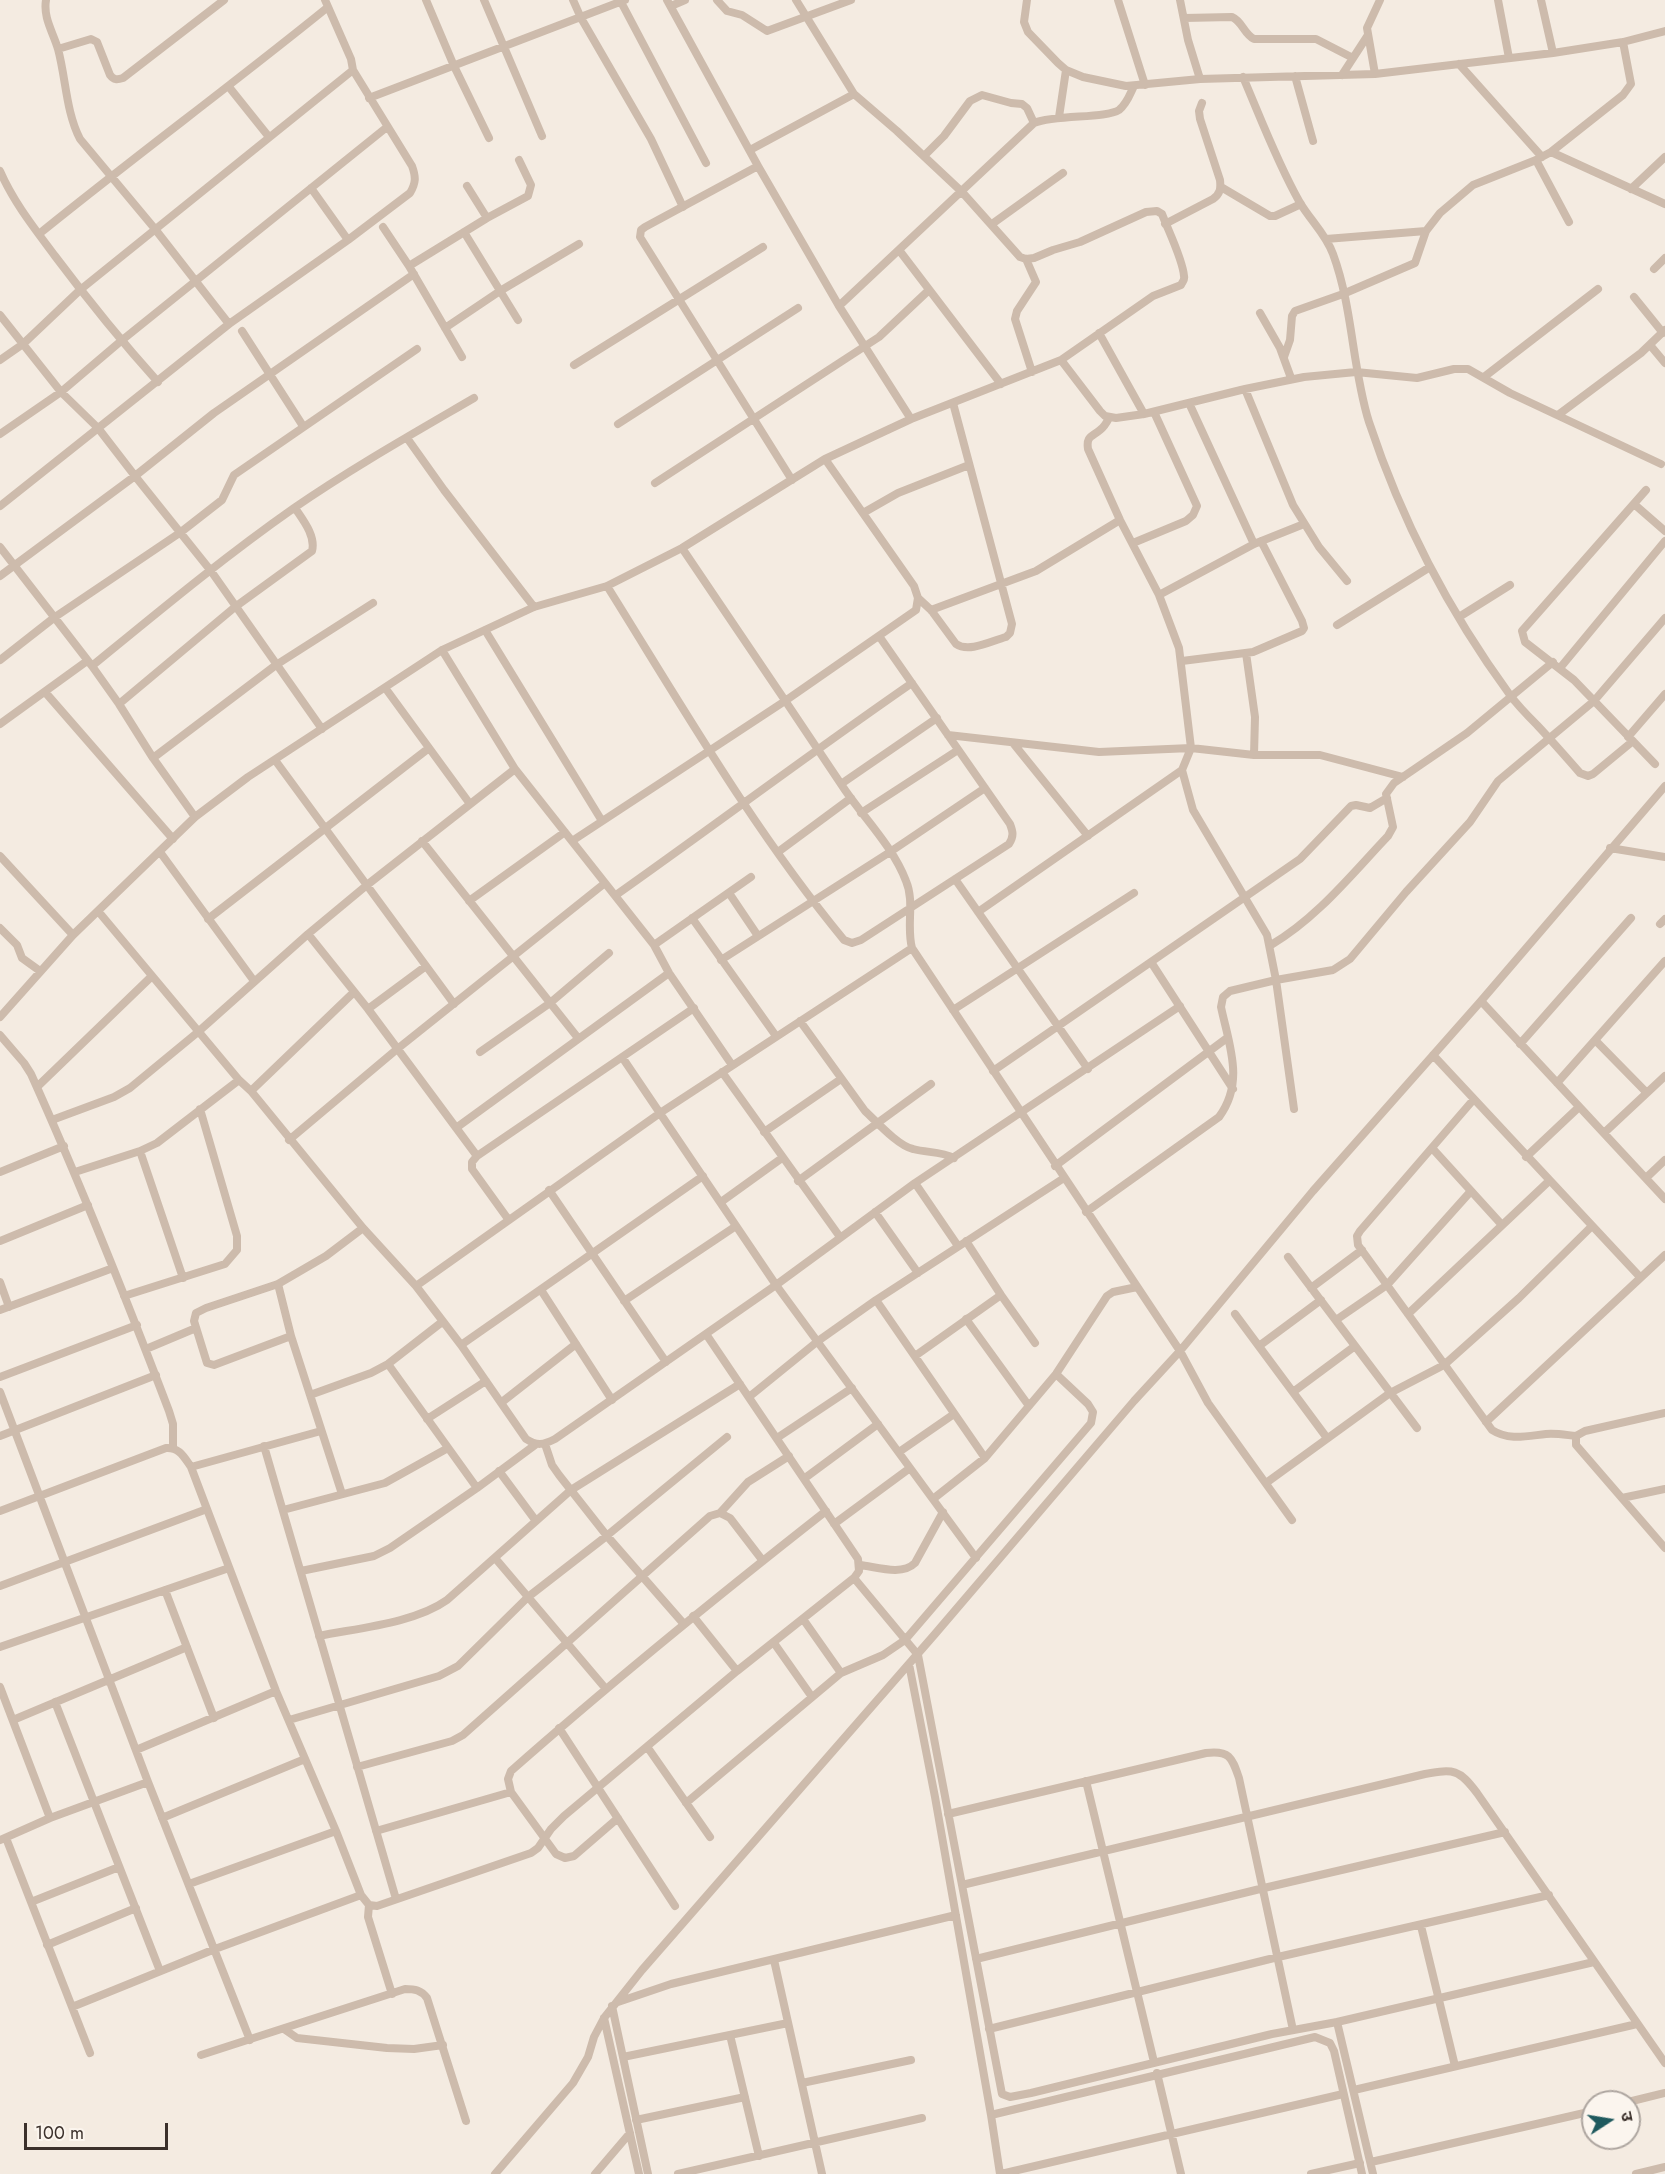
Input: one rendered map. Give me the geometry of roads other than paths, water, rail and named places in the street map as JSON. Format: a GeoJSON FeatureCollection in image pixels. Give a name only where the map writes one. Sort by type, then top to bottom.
{"type":"FeatureCollection","features":[{"type":"Feature","properties":{"kind":"street"},"geometry":{"type":"LineString","coordinates":[[46,0],[46,18],[58,49],[76,131],[80,139],[155,229],[229,324]]}},
{"type":"Feature","properties":{"kind":"street"},"geometry":{"type":"LineString","coordinates":[[58,49],[91,39],[97,42],[110,75],[117,80],[123,78],[224,0]]}},
{"type":"Feature","properties":{"kind":"street"},"geometry":{"type":"LineString","coordinates":[[426,0],[454,66],[489,138]]}},
{"type":"Feature","properties":{"kind":"street"},"geometry":{"type":"LineString","coordinates":[[484,0],[542,136]]}},
{"type":"Feature","properties":{"kind":"street"},"geometry":{"type":"LineString","coordinates":[[573,0],[581,18],[651,139],[683,207]]}},
{"type":"Feature","properties":{"kind":"street"},"geometry":{"type":"LineString","coordinates":[[685,0],[669,3],[838,306],[911,419]]}},
{"type":"Feature","properties":{"kind":"street"},"geometry":{"type":"LineString","coordinates":[[717,0],[727,11],[742,15],[767,31],[850,0]]}},
{"type":"Feature","properties":{"kind":"street"},"geometry":{"type":"LineString","coordinates":[[0,1017],[73,935],[195,817],[274,760],[386,689],[442,650],[534,607],[607,586],[682,548],[825,459],[911,419],[1061,360],[1153,296],[1181,285],[1184,275],[1166,224],[1162,214],[1152,210],[1090,239],[1026,259],[1020,257],[962,192],[854,94],[796,0]]}},
{"type":"Feature","properties":{"kind":"street"},"geometry":{"type":"LineString","coordinates":[[1027,0],[1024,22],[1028,32],[1066,70],[1105,82],[1134,86],[1200,79],[1375,74],[1553,53],[1623,42],[1665,31]]}},
{"type":"Feature","properties":{"kind":"street"},"geometry":{"type":"LineString","coordinates":[[1118,0],[1145,85]]}},
{"type":"Feature","properties":{"kind":"street"},"geometry":{"type":"LineString","coordinates":[[1180,0],[1200,79]]}},
{"type":"Feature","properties":{"kind":"street"},"geometry":{"type":"LineString","coordinates":[[1375,74],[1368,35],[1369,21],[1380,0]]}},
{"type":"Feature","properties":{"kind":"street"},"geometry":{"type":"LineString","coordinates":[[1498,0],[1509,58]]}},
{"type":"Feature","properties":{"kind":"street"},"geometry":{"type":"LineString","coordinates":[[1541,0],[1553,53]]}},
{"type":"Feature","properties":{"kind":"street"},"geometry":{"type":"LineString","coordinates":[[369,98],[623,1],[706,162]]}},
{"type":"Feature","properties":{"kind":"street"},"geometry":{"type":"LineString","coordinates":[[0,506],[229,324],[410,193],[415,185],[416,176],[353,70],[351,58],[327,4],[229,87],[110,176],[39,234]]}},
{"type":"Feature","properties":{"kind":"street"},"geometry":{"type":"LineString","coordinates":[[1184,18],[1232,17],[1236,18],[1247,34],[1254,39],[1316,39],[1353,58]]}},
{"type":"Feature","properties":{"kind":"street"},"geometry":{"type":"LineString","coordinates":[[1342,75],[1368,35]]}},
{"type":"Feature","properties":{"kind":"street"},"geometry":{"type":"LineString","coordinates":[[1284,357],[1290,340],[1292,316],[1295,311],[1343,294],[1415,263],[1426,231],[1440,213],[1473,185],[1551,152],[1630,88],[1631,78],[1623,42]]}},
{"type":"Feature","properties":{"kind":"street"},"geometry":{"type":"LineString","coordinates":[[1459,64],[1539,159],[1569,222]]}},
{"type":"Feature","properties":{"kind":"street"},"geometry":{"type":"LineString","coordinates":[[0,360],[23,344],[80,290],[353,70]]}},
{"type":"Feature","properties":{"kind":"street"},"geometry":{"type":"LineString","coordinates":[[1059,117],[1066,70]]}},
{"type":"Feature","properties":{"kind":"street"},"geometry":{"type":"LineString","coordinates":[[1295,76],[1313,141]]}},
{"type":"Feature","properties":{"kind":"street"},"geometry":{"type":"LineString","coordinates":[[1243,77],[1300,204],[1326,239],[1334,257],[1343,294],[1356,372],[1369,422],[1400,503],[1430,567],[1511,697],[1580,773],[1588,776],[1631,739],[1665,694]]}},
{"type":"Feature","properties":{"kind":"street"},"geometry":{"type":"LineString","coordinates":[[838,306],[1034,123],[1059,117],[1110,114],[1125,104],[1134,86]]}},
{"type":"Feature","properties":{"kind":"street"},"geometry":{"type":"LineString","coordinates":[[229,87],[269,137]]}},
{"type":"Feature","properties":{"kind":"street"},"geometry":{"type":"LineString","coordinates":[[750,150],[854,94]]}},
{"type":"Feature","properties":{"kind":"street"},"geometry":{"type":"LineString","coordinates":[[924,156],[944,136],[970,101],[982,95],[1022,104],[1027,108],[1034,123]]}},
{"type":"Feature","properties":{"kind":"street"},"geometry":{"type":"LineString","coordinates":[[1166,224],[1219,195],[1220,180],[1200,119],[1199,111],[1202,103]]}},
{"type":"Feature","properties":{"kind":"street"},"geometry":{"type":"LineString","coordinates":[[0,434],[61,392],[387,127]]}},
{"type":"Feature","properties":{"kind":"street"},"geometry":{"type":"LineString","coordinates":[[1551,152],[1665,204]]}},
{"type":"Feature","properties":{"kind":"street"},"geometry":{"type":"LineString","coordinates":[[1631,189],[1665,157]]}},
{"type":"Feature","properties":{"kind":"street"},"geometry":{"type":"LineString","coordinates":[[409,266],[487,218],[528,196],[531,185],[519,160]]}},
{"type":"Feature","properties":{"kind":"street"},"geometry":{"type":"LineString","coordinates":[[758,166],[645,227],[641,230],[639,237],[792,480]]}},
{"type":"Feature","properties":{"kind":"street"},"geometry":{"type":"LineString","coordinates":[[0,171],[16,204],[80,290],[158,382]]}},
{"type":"Feature","properties":{"kind":"street"},"geometry":{"type":"LineString","coordinates":[[992,224],[1063,173]]}},
{"type":"Feature","properties":{"kind":"street"},"geometry":{"type":"LineString","coordinates":[[467,186],[487,218]]}},
{"type":"Feature","properties":{"kind":"street"},"geometry":{"type":"LineString","coordinates":[[1221,187],[1270,216],[1275,216],[1300,204]]}},
{"type":"Feature","properties":{"kind":"street"},"geometry":{"type":"LineString","coordinates":[[311,188],[348,240]]}},
{"type":"Feature","properties":{"kind":"street"},"geometry":{"type":"LineString","coordinates":[[383,227],[414,274],[462,357]]}},
{"type":"Feature","properties":{"kind":"street"},"geometry":{"type":"LineString","coordinates":[[1326,239],[1426,231]]}},
{"type":"Feature","properties":{"kind":"street"},"geometry":{"type":"LineString","coordinates":[[464,232],[518,320]]}},
{"type":"Feature","properties":{"kind":"street"},"geometry":{"type":"LineString","coordinates":[[445,327],[579,244]]}},
{"type":"Feature","properties":{"kind":"street"},"geometry":{"type":"LineString","coordinates":[[574,365],[763,247]]}},
{"type":"Feature","properties":{"kind":"street"},"geometry":{"type":"LineString","coordinates":[[899,250],[1001,384]]}},
{"type":"Feature","properties":{"kind":"street"},"geometry":{"type":"LineString","coordinates":[[1654,268],[1665,258]]}},
{"type":"Feature","properties":{"kind":"street"},"geometry":{"type":"LineString","coordinates":[[1026,259],[1036,282],[1017,311],[1015,319],[1032,372]]}},
{"type":"Feature","properties":{"kind":"street"},"geometry":{"type":"LineString","coordinates":[[0,576],[135,476],[214,413],[414,274]]}},
{"type":"Feature","properties":{"kind":"street"},"geometry":{"type":"LineString","coordinates":[[1484,377],[1598,289]]}},
{"type":"Feature","properties":{"kind":"street"},"geometry":{"type":"LineString","coordinates":[[655,483],[865,347],[890,328],[929,290]]}},
{"type":"Feature","properties":{"kind":"street"},"geometry":{"type":"LineString","coordinates":[[1558,415],[1664,332],[1634,297]]}},
{"type":"Feature","properties":{"kind":"street"},"geometry":{"type":"LineString","coordinates":[[618,424],[798,308]]}},
{"type":"Feature","properties":{"kind":"street"},"geometry":{"type":"LineString","coordinates":[[1260,313],[1284,357],[1291,378]]}},
{"type":"Feature","properties":{"kind":"street"},"geometry":{"type":"LineString","coordinates":[[0,315],[61,392],[98,428],[181,532],[322,729]]}},
{"type":"Feature","properties":{"kind":"street"},"geometry":{"type":"LineString","coordinates":[[242,331],[303,426]]}},
{"type":"Feature","properties":{"kind":"street"},"geometry":{"type":"LineString","coordinates":[[1099,333],[1144,414]]}},
{"type":"Feature","properties":{"kind":"street"},"geometry":{"type":"LineString","coordinates":[[1650,345],[1665,363]]}},
{"type":"Feature","properties":{"kind":"street"},"geometry":{"type":"LineString","coordinates":[[0,660],[55,617],[181,532],[222,500],[234,475],[417,348]]}},
{"type":"Feature","properties":{"kind":"street"},"geometry":{"type":"LineString","coordinates":[[1061,360],[1100,411],[1109,418],[1154,412],[1291,378],[1356,372],[1417,378],[1461,368],[1474,371],[1510,393],[1660,464]]}},
{"type":"Feature","properties":{"kind":"street"},"geometry":{"type":"LineString","coordinates":[[1245,389],[1293,505],[1319,547],[1347,581]]}},
{"type":"Feature","properties":{"kind":"street"},"geometry":{"type":"LineString","coordinates":[[0,724],[89,663],[295,508],[474,398]]}},
{"type":"Feature","properties":{"kind":"street"},"geometry":{"type":"LineString","coordinates":[[918,598],[931,610],[956,644],[962,648],[1006,637],[1010,633],[1012,624],[953,403]]}},
{"type":"Feature","properties":{"kind":"street"},"geometry":{"type":"LineString","coordinates":[[1182,661],[1253,652],[1302,631],[1304,628],[1257,542],[1189,403]]}},
{"type":"Feature","properties":{"kind":"street"},"geometry":{"type":"LineString","coordinates":[[1132,543],[1186,521],[1193,515],[1197,506],[1154,412]]}},
{"type":"Feature","properties":{"kind":"street"},"geometry":{"type":"LineString","coordinates":[[978,912],[1182,770],[1191,748],[1182,661],[1159,595],[1120,520],[1088,449],[1089,436],[1100,431],[1109,418]]}},
{"type":"Feature","properties":{"kind":"street"},"geometry":{"type":"LineString","coordinates":[[407,438],[534,607]]}},
{"type":"Feature","properties":{"kind":"street"},"geometry":{"type":"LineString","coordinates":[[572,841],[785,701],[916,610],[918,598],[914,586],[825,459]]}},
{"type":"Feature","properties":{"kind":"street"},"geometry":{"type":"LineString","coordinates":[[863,513],[898,493],[969,465]]}},
{"type":"Feature","properties":{"kind":"street"},"geometry":{"type":"LineString","coordinates":[[1646,490],[1522,631],[1525,642],[1556,665],[1655,764]]}},
{"type":"Feature","properties":{"kind":"street"},"geometry":{"type":"LineString","coordinates":[[1634,504],[1665,531]]}},
{"type":"Feature","properties":{"kind":"street"},"geometry":{"type":"LineString","coordinates":[[119,704],[235,608],[312,551],[314,544],[311,535],[295,508]]}},
{"type":"Feature","properties":{"kind":"street"},"geometry":{"type":"LineString","coordinates":[[931,610],[1036,571],[1120,520]]}},
{"type":"Feature","properties":{"kind":"street"},"geometry":{"type":"LineString","coordinates":[[1159,595],[1257,542],[1304,524]]}},
{"type":"Feature","properties":{"kind":"street"},"geometry":{"type":"LineString","coordinates":[[1271,945],[1311,917],[1388,836],[1392,827],[1387,798],[1389,788],[1467,733],[1511,697],[1556,665],[1665,541]]}},
{"type":"Feature","properties":{"kind":"street"},"geometry":{"type":"LineString","coordinates":[[0,547],[119,704],[153,758],[195,817]]}},
{"type":"Feature","properties":{"kind":"street"},"geometry":{"type":"LineString","coordinates":[[682,548],[841,784],[890,852],[910,890],[909,937],[912,948],[1180,1351],[1208,1403],[1292,1520]]}},
{"type":"Feature","properties":{"kind":"street"},"geometry":{"type":"LineString","coordinates":[[1337,625],[1430,567]]}},
{"type":"Feature","properties":{"kind":"street"},"geometry":{"type":"LineString","coordinates":[[1460,617],[1510,585]]}},
{"type":"Feature","properties":{"kind":"street"},"geometry":{"type":"LineString","coordinates":[[607,586],[710,751],[778,852],[812,901],[844,940],[852,943],[861,940],[1009,844],[1013,831],[879,636]]}},
{"type":"Feature","properties":{"kind":"street"},"geometry":{"type":"LineString","coordinates":[[153,758],[276,665],[373,603]]}},
{"type":"Feature","properties":{"kind":"street"},"geometry":{"type":"LineString","coordinates":[[1086,1212],[1219,1117],[1225,1109],[1233,1089],[1235,1075],[1221,1007],[1223,997],[1230,991],[1333,970],[1350,959],[1406,892],[1470,822],[1491,789],[1594,701],[1665,618]]}},
{"type":"Feature","properties":{"kind":"street"},"geometry":{"type":"LineString","coordinates":[[485,630],[602,821]]}},
{"type":"Feature","properties":{"kind":"street"},"geometry":{"type":"LineString","coordinates":[[442,650],[515,769],[654,945],[669,973],[732,1065]]}},
{"type":"Feature","properties":{"kind":"street"},"geometry":{"type":"LineString","coordinates":[[1246,652],[1255,717],[1254,755]]}},
{"type":"Feature","properties":{"kind":"street"},"geometry":{"type":"LineString","coordinates":[[616,895],[912,683]]}},
{"type":"Feature","properties":{"kind":"street"},"geometry":{"type":"LineString","coordinates":[[386,689],[470,804]]}},
{"type":"Feature","properties":{"kind":"street"},"geometry":{"type":"LineString","coordinates":[[45,692],[172,839]]}},
{"type":"Feature","properties":{"kind":"street"},"geometry":{"type":"LineString","coordinates":[[841,784],[937,718]]}},
{"type":"Feature","properties":{"kind":"street"},"geometry":{"type":"LineString","coordinates":[[948,735],[1099,752],[1191,748],[1254,755],[1320,755],[1403,777]]}},
{"type":"Feature","properties":{"kind":"street"},"geometry":{"type":"LineString","coordinates":[[1013,743],[1088,836]]}},
{"type":"Feature","properties":{"kind":"street"},"geometry":{"type":"LineString","coordinates":[[208,919],[429,748]]}},
{"type":"Feature","properties":{"kind":"street"},"geometry":{"type":"LineString","coordinates":[[861,813],[958,750]]}},
{"type":"Feature","properties":{"kind":"street"},"geometry":{"type":"LineString","coordinates":[[274,760],[454,1004]]}},
{"type":"Feature","properties":{"kind":"street"},"geometry":{"type":"LineString","coordinates":[[52,1120],[114,1097],[130,1088],[367,885],[515,769]]}},
{"type":"Feature","properties":{"kind":"street"},"geometry":{"type":"LineString","coordinates":[[1182,770],[1193,810],[1263,927],[1271,945],[1294,1109]]}},
{"type":"Feature","properties":{"kind":"street"},"geometry":{"type":"LineString","coordinates":[[495,2174],[573,2083],[588,2057],[594,2037],[604,2018],[642,1970],[918,1654],[1134,1401],[1180,1351],[1313,1191],[1481,1002],[1665,786]]}},
{"type":"Feature","properties":{"kind":"street"},"geometry":{"type":"LineString","coordinates":[[722,960],[985,788]]}},
{"type":"Feature","properties":{"kind":"street"},"geometry":{"type":"LineString","coordinates":[[1656,796],[1665,802]]}},
{"type":"Feature","properties":{"kind":"street"},"geometry":{"type":"LineString","coordinates":[[778,852],[851,798]]}},
{"type":"Feature","properties":{"kind":"street"},"geometry":{"type":"LineString","coordinates":[[993,1071],[1307,854],[1351,806],[1370,808],[1387,798]]}},
{"type":"Feature","properties":{"kind":"street"},"geometry":{"type":"LineString","coordinates":[[469,901],[565,832]]}},
{"type":"Feature","properties":{"kind":"street"},"geometry":{"type":"LineString","coordinates":[[422,841],[578,1038]]}},
{"type":"Feature","properties":{"kind":"street"},"geometry":{"type":"LineString","coordinates":[[1610,848],[1665,857]]}},
{"type":"Feature","properties":{"kind":"street"},"geometry":{"type":"LineString","coordinates":[[160,852],[254,981]]}},
{"type":"Feature","properties":{"kind":"street"},"geometry":{"type":"LineString","coordinates":[[0,856],[73,935]]}},
{"type":"Feature","properties":{"kind":"street"},"geometry":{"type":"LineString","coordinates":[[654,945],[751,877]]}},
{"type":"Feature","properties":{"kind":"street"},"geometry":{"type":"LineString","coordinates":[[955,879],[1088,1069]]}},
{"type":"Feature","properties":{"kind":"street"},"geometry":{"type":"LineString","coordinates":[[290,1140],[396,1050],[605,883]]}},
{"type":"Feature","properties":{"kind":"street"},"geometry":{"type":"LineString","coordinates":[[729,893],[758,936]]}},
{"type":"Feature","properties":{"kind":"street"},"geometry":{"type":"LineString","coordinates":[[953,1010],[1134,893]]}},
{"type":"Feature","properties":{"kind":"street"},"geometry":{"type":"LineString","coordinates":[[98,911],[238,1080],[251,1091],[363,1227],[416,1286],[502,1402],[526,1439],[535,1444],[545,1444],[612,1400],[776,1285],[915,1183],[1022,1114],[1180,1006]]}},
{"type":"Feature","properties":{"kind":"street"},"geometry":{"type":"LineString","coordinates":[[692,918],[776,1036]]}},
{"type":"Feature","properties":{"kind":"street"},"geometry":{"type":"LineString","coordinates":[[1520,1044],[1631,918]]}},
{"type":"Feature","properties":{"kind":"street"},"geometry":{"type":"LineString","coordinates":[[0,928],[17,945],[22,958],[40,971]]}},
{"type":"Feature","properties":{"kind":"street"},"geometry":{"type":"LineString","coordinates":[[308,934],[368,1009],[396,1050],[477,1156]]}},
{"type":"Feature","properties":{"kind":"street"},"geometry":{"type":"LineString","coordinates":[[416,1286],[660,1113],[912,948]]}},
{"type":"Feature","properties":{"kind":"street"},"geometry":{"type":"LineString","coordinates":[[480,1052],[550,1002],[609,953]]}},
{"type":"Feature","properties":{"kind":"street"},"geometry":{"type":"LineString","coordinates":[[1557,1083],[1665,961]]}},
{"type":"Feature","properties":{"kind":"street"},"geometry":{"type":"LineString","coordinates":[[1151,962],[1233,1089]]}},
{"type":"Feature","properties":{"kind":"street"},"geometry":{"type":"LineString","coordinates":[[368,1009],[426,966]]}},
{"type":"Feature","properties":{"kind":"street"},"geometry":{"type":"LineString","coordinates":[[456,1128],[669,973]]}},
{"type":"Feature","properties":{"kind":"street"},"geometry":{"type":"LineString","coordinates":[[37,1087],[152,976]]}},
{"type":"Feature","properties":{"kind":"street"},"geometry":{"type":"LineString","coordinates":[[251,1091],[353,993]]}},
{"type":"Feature","properties":{"kind":"street"},"geometry":{"type":"LineString","coordinates":[[1481,1002],[1665,1199]]}},
{"type":"Feature","properties":{"kind":"street"},"geometry":{"type":"LineString","coordinates":[[508,1219],[472,1169],[472,1162],[477,1156],[694,1008]]}},
{"type":"Feature","properties":{"kind":"street"},"geometry":{"type":"LineString","coordinates":[[800,1021],[865,1111],[877,1122],[912,1149],[945,1154],[954,1158]]}},
{"type":"Feature","properties":{"kind":"street"},"geometry":{"type":"LineString","coordinates":[[0,1035],[24,1063],[75,1172],[124,1296],[138,1325],[173,1424],[173,1447]]}},
{"type":"Feature","properties":{"kind":"street"},"geometry":{"type":"LineString","coordinates":[[1055,1166],[1227,1038]]}},
{"type":"Feature","properties":{"kind":"street"},"geometry":{"type":"LineString","coordinates":[[1595,1040],[1647,1093]]}},
{"type":"Feature","properties":{"kind":"street"},"geometry":{"type":"LineString","coordinates":[[1433,1055],[1640,1277]]}},
{"type":"Feature","properties":{"kind":"street"},"geometry":{"type":"LineString","coordinates":[[622,1057],[776,1285],[976,1558]]}},
{"type":"Feature","properties":{"kind":"street"},"geometry":{"type":"LineString","coordinates":[[722,1072],[840,1237]]}},
{"type":"Feature","properties":{"kind":"street"},"geometry":{"type":"LineString","coordinates":[[1604,1133],[1665,1076]]}},
{"type":"Feature","properties":{"kind":"street"},"geometry":{"type":"LineString","coordinates":[[764,1132],[841,1079]]}},
{"type":"Feature","properties":{"kind":"street"},"geometry":{"type":"LineString","coordinates":[[75,1172],[140,1151],[157,1143],[238,1080]]}},
{"type":"Feature","properties":{"kind":"street"},"geometry":{"type":"LineString","coordinates":[[798,1181],[932,1084]]}},
{"type":"Feature","properties":{"kind":"street"},"geometry":{"type":"LineString","coordinates":[[1474,1099],[1360,1231],[1357,1240],[1362,1250],[1485,1422],[1500,1436],[1559,1434],[1576,1436],[1585,1431],[1665,1413]]}},
{"type":"Feature","properties":{"kind":"street"},"geometry":{"type":"LineString","coordinates":[[1526,1156],[1579,1107]]}},
{"type":"Feature","properties":{"kind":"street"},"geometry":{"type":"LineString","coordinates":[[124,1296],[225,1264],[237,1250],[237,1236],[200,1109]]}},
{"type":"Feature","properties":{"kind":"street"},"geometry":{"type":"LineString","coordinates":[[0,1172],[64,1146]]}},
{"type":"Feature","properties":{"kind":"street"},"geometry":{"type":"LineString","coordinates":[[1432,1148],[1502,1225]]}},
{"type":"Feature","properties":{"kind":"street"},"geometry":{"type":"LineString","coordinates":[[140,1151],[183,1278]]}},
{"type":"Feature","properties":{"kind":"street"},"geometry":{"type":"LineString","coordinates":[[721,1202],[782,1158]]}},
{"type":"Feature","properties":{"kind":"street"},"geometry":{"type":"LineString","coordinates":[[1646,1178],[1665,1160]]}},
{"type":"Feature","properties":{"kind":"street"},"geometry":{"type":"LineString","coordinates":[[461,1345],[702,1176]]}},
{"type":"Feature","properties":{"kind":"street"},"geometry":{"type":"LineString","coordinates":[[749,1397],[818,1341],[876,1300],[1064,1178]]}},
{"type":"Feature","properties":{"kind":"street"},"geometry":{"type":"LineString","coordinates":[[1408,1314],[1549,1181]]}},
{"type":"Feature","properties":{"kind":"street"},"geometry":{"type":"LineString","coordinates":[[915,1183],[957,1246]]}},
{"type":"Feature","properties":{"kind":"street"},"geometry":{"type":"LineString","coordinates":[[549,1190],[666,1362]]}},
{"type":"Feature","properties":{"kind":"street"},"geometry":{"type":"LineString","coordinates":[[1336,1320],[1387,1285],[1471,1191]]}},
{"type":"Feature","properties":{"kind":"street"},"geometry":{"type":"LineString","coordinates":[[0,1241],[88,1205]]}},
{"type":"Feature","properties":{"kind":"street"},"geometry":{"type":"LineString","coordinates":[[875,1212],[918,1273]]}},
{"type":"Feature","properties":{"kind":"street"},"geometry":{"type":"LineString","coordinates":[[624,1301],[736,1226]]}},
{"type":"Feature","properties":{"kind":"street"},"geometry":{"type":"LineString","coordinates":[[1266,1483],[1390,1393],[1444,1365],[1520,1298],[1592,1226]]}},
{"type":"Feature","properties":{"kind":"street"},"geometry":{"type":"LineString","coordinates":[[291,1336],[214,1365],[207,1363],[194,1321],[196,1313],[206,1308],[278,1284],[326,1256],[363,1227]]}},
{"type":"Feature","properties":{"kind":"street"},"geometry":{"type":"LineString","coordinates":[[966,1241],[1035,1342]]}},
{"type":"Feature","properties":{"kind":"street"},"geometry":{"type":"LineString","coordinates":[[1311,1288],[1362,1250]]}},
{"type":"Feature","properties":{"kind":"street"},"geometry":{"type":"LineString","coordinates":[[1485,1422],[1665,1255]]}},
{"type":"Feature","properties":{"kind":"street"},"geometry":{"type":"LineString","coordinates":[[1288,1257],[1417,1428]]}},
{"type":"Feature","properties":{"kind":"street"},"geometry":{"type":"LineString","coordinates":[[0,1311],[113,1268]]}},
{"type":"Feature","properties":{"kind":"street"},"geometry":{"type":"LineString","coordinates":[[0,1282],[9,1307]]}},
{"type":"Feature","properties":{"kind":"street"},"geometry":{"type":"LineString","coordinates":[[278,1284],[291,1336],[342,1494]]}},
{"type":"Feature","properties":{"kind":"street"},"geometry":{"type":"LineString","coordinates":[[933,1499],[985,1458],[1056,1374],[1107,1296],[1113,1292],[1137,1287]]}},
{"type":"Feature","properties":{"kind":"street"},"geometry":{"type":"LineString","coordinates":[[541,1290],[612,1400]]}},
{"type":"Feature","properties":{"kind":"street"},"geometry":{"type":"LineString","coordinates":[[915,1356],[1001,1294]]}},
{"type":"Feature","properties":{"kind":"street"},"geometry":{"type":"LineString","coordinates":[[876,1300],[985,1458]]}},
{"type":"Feature","properties":{"kind":"street"},"geometry":{"type":"LineString","coordinates":[[1259,1346],[1321,1300]]}},
{"type":"Feature","properties":{"kind":"street"},"geometry":{"type":"LineString","coordinates":[[1235,1314],[1326,1438]]}},
{"type":"Feature","properties":{"kind":"street"},"geometry":{"type":"LineString","coordinates":[[966,1319],[1029,1406]]}},
{"type":"Feature","properties":{"kind":"street"},"geometry":{"type":"LineString","coordinates":[[310,1395],[371,1373],[388,1364],[441,1322]]}},
{"type":"Feature","properties":{"kind":"street"},"geometry":{"type":"LineString","coordinates":[[0,1377],[138,1325]]}},
{"type":"Feature","properties":{"kind":"street"},"geometry":{"type":"LineString","coordinates":[[146,1349],[196,1328]]}},
{"type":"Feature","properties":{"kind":"street"},"geometry":{"type":"LineString","coordinates":[[369,1905],[377,1906],[531,1853],[546,1839],[551,1829],[737,1671],[854,1578],[859,1571],[858,1559],[706,1334]]}},
{"type":"Feature","properties":{"kind":"street"},"geometry":{"type":"LineString","coordinates":[[502,1402],[576,1344]]}},
{"type":"Feature","properties":{"kind":"street"},"geometry":{"type":"LineString","coordinates":[[1293,1392],[1355,1346]]}},
{"type":"Feature","properties":{"kind":"street"},"geometry":{"type":"LineString","coordinates":[[388,1364],[477,1488]]}},
{"type":"Feature","properties":{"kind":"street"},"geometry":{"type":"LineString","coordinates":[[686,1803],[841,1673],[883,1655],[905,1640],[976,1558],[1090,1423],[1093,1412],[1088,1404],[1056,1374]]}},
{"type":"Feature","properties":{"kind":"street"},"geometry":{"type":"LineString","coordinates":[[0,1436],[156,1376]]}},
{"type":"Feature","properties":{"kind":"street"},"geometry":{"type":"LineString","coordinates":[[427,1419],[486,1381]]}},
{"type":"Feature","properties":{"kind":"street"},"geometry":{"type":"LineString","coordinates":[[319,1636],[419,1615],[435,1608],[571,1490],[740,1384]]}},
{"type":"Feature","properties":{"kind":"street"},"geometry":{"type":"LineString","coordinates":[[777,1438],[852,1388]]}},
{"type":"Feature","properties":{"kind":"street"},"geometry":{"type":"LineString","coordinates":[[0,1392],[148,1782],[250,2040]]}},
{"type":"Feature","properties":{"kind":"street"},"geometry":{"type":"LineString","coordinates":[[899,1452],[954,1414]]}},
{"type":"Feature","properties":{"kind":"street"},"geometry":{"type":"LineString","coordinates":[[805,1478],[878,1424]]}},
{"type":"Feature","properties":{"kind":"street"},"geometry":{"type":"LineString","coordinates":[[191,1467],[321,1431]]}},
{"type":"Feature","properties":{"kind":"street"},"geometry":{"type":"LineString","coordinates":[[1576,1436],[1576,1445],[1665,1548]]}},
{"type":"Feature","properties":{"kind":"street"},"geometry":{"type":"LineString","coordinates":[[288,1720],[439,1676],[458,1666],[528,1598],[727,1437]]}},
{"type":"Feature","properties":{"kind":"street"},"geometry":{"type":"LineString","coordinates":[[301,1571],[374,1556],[382,1552],[477,1488],[535,1444]]}},
{"type":"Feature","properties":{"kind":"street"},"geometry":{"type":"LineString","coordinates":[[545,1444],[552,1465],[571,1490],[607,1536],[683,1623]]}},
{"type":"Feature","properties":{"kind":"street"},"geometry":{"type":"LineString","coordinates":[[264,1446],[396,1899]]}},
{"type":"Feature","properties":{"kind":"street"},"geometry":{"type":"LineString","coordinates":[[0,1510],[166,1448],[173,1447],[179,1451],[191,1467],[276,1691],[361,1895],[369,1905],[368,1917],[392,1994]]}},
{"type":"Feature","properties":{"kind":"street"},"geometry":{"type":"LineString","coordinates":[[283,1510],[385,1484],[448,1448]]}},
{"type":"Feature","properties":{"kind":"street"},"geometry":{"type":"LineString","coordinates":[[357,1767],[452,1741],[463,1735],[710,1516],[720,1513],[748,1482],[789,1456]]}},
{"type":"Feature","properties":{"kind":"street"},"geometry":{"type":"LineString","coordinates":[[834,1524],[910,1468]]}},
{"type":"Feature","properties":{"kind":"street"},"geometry":{"type":"LineString","coordinates":[[499,1471],[536,1521]]}},
{"type":"Feature","properties":{"kind":"street"},"geometry":{"type":"LineString","coordinates":[[1622,1498],[1665,1489]]}},
{"type":"Feature","properties":{"kind":"street"},"geometry":{"type":"LineString","coordinates":[[0,1586],[207,1509]]}},
{"type":"Feature","properties":{"kind":"street"},"geometry":{"type":"LineString","coordinates":[[618,1818],[574,1856],[565,1858],[556,1854],[511,1792],[508,1779],[511,1771],[683,1623],[826,1511]]}},
{"type":"Feature","properties":{"kind":"street"},"geometry":{"type":"LineString","coordinates":[[860,1565],[901,1570],[910,1568],[943,1512]]}},
{"type":"Feature","properties":{"kind":"street"},"geometry":{"type":"LineString","coordinates":[[720,1513],[730,1518],[762,1561]]}},
{"type":"Feature","properties":{"kind":"street"},"geometry":{"type":"LineString","coordinates":[[495,1558],[606,1689]]}},
{"type":"Feature","properties":{"kind":"street"},"geometry":{"type":"LineString","coordinates":[[0,1647],[229,1568]]}},
{"type":"Feature","properties":{"kind":"street"},"geometry":{"type":"LineString","coordinates":[[854,1578],[918,1654],[999,2087],[1006,2097],[1594,1962]]}},
{"type":"Feature","properties":{"kind":"street"},"geometry":{"type":"LineString","coordinates":[[165,1590],[214,1718]]}},
{"type":"Feature","properties":{"kind":"street"},"geometry":{"type":"LineString","coordinates":[[693,1616],[737,1671]]}},
{"type":"Feature","properties":{"kind":"street"},"geometry":{"type":"LineString","coordinates":[[803,1619],[841,1673]]}},
{"type":"Feature","properties":{"kind":"street"},"geometry":{"type":"LineString","coordinates":[[774,1643],[812,1697]]}},
{"type":"Feature","properties":{"kind":"street"},"geometry":{"type":"LineString","coordinates":[[13,1720],[188,1647]]}},
{"type":"Feature","properties":{"kind":"street"},"geometry":{"type":"LineString","coordinates":[[909,1664],[956,1916],[1000,2174],[1343,2094]]}},
{"type":"Feature","properties":{"kind":"street"},"geometry":{"type":"LineString","coordinates":[[0,1687],[50,1818]]}},
{"type":"Feature","properties":{"kind":"street"},"geometry":{"type":"LineString","coordinates":[[136,1750],[276,1691]]}},
{"type":"Feature","properties":{"kind":"street"},"geometry":{"type":"LineString","coordinates":[[55,1702],[160,1971]]}},
{"type":"Feature","properties":{"kind":"street"},"geometry":{"type":"LineString","coordinates":[[559,1728],[675,1906]]}},
{"type":"Feature","properties":{"kind":"street"},"geometry":{"type":"LineString","coordinates":[[648,1748],[710,1837]]}},
{"type":"Feature","properties":{"kind":"street"},"geometry":{"type":"LineString","coordinates":[[948,1814],[1218,1752],[1230,1757],[1234,1764],[1248,1817],[1293,2030]]}},
{"type":"Feature","properties":{"kind":"street"},"geometry":{"type":"LineString","coordinates":[[162,1818],[305,1758]]}},
{"type":"Feature","properties":{"kind":"street"},"geometry":{"type":"LineString","coordinates":[[962,1885],[1425,1774],[1453,1771],[1467,1779],[1665,2063]]}},
{"type":"Feature","properties":{"kind":"street"},"geometry":{"type":"LineString","coordinates":[[1086,1781],[1154,2062]]}},
{"type":"Feature","properties":{"kind":"street"},"geometry":{"type":"LineString","coordinates":[[90,2053],[31,1902],[3,1839],[50,1818],[148,1782]]}},
{"type":"Feature","properties":{"kind":"street"},"geometry":{"type":"LineString","coordinates":[[376,1831],[511,1792]]}},
{"type":"Feature","properties":{"kind":"street"},"geometry":{"type":"LineString","coordinates":[[189,1884],[336,1831]]}},
{"type":"Feature","properties":{"kind":"street"},"geometry":{"type":"LineString","coordinates":[[976,1959],[1264,1888],[1505,1832]]}},
{"type":"Feature","properties":{"kind":"street"},"geometry":{"type":"LineString","coordinates":[[31,1902],[119,1867]]}},
{"type":"Feature","properties":{"kind":"street"},"geometry":{"type":"LineString","coordinates":[[72,2007],[215,1949],[361,1895]]}},
{"type":"Feature","properties":{"kind":"street"},"geometry":{"type":"LineString","coordinates":[[989,2029],[1278,1957],[1549,1895]]}},
{"type":"Feature","properties":{"kind":"street"},"geometry":{"type":"LineString","coordinates":[[47,1945],[135,1908]]}},
{"type":"Feature","properties":{"kind":"street"},"geometry":{"type":"LineString","coordinates":[[615,2004],[652,1989],[956,1916]]}},
{"type":"Feature","properties":{"kind":"street"},"geometry":{"type":"LineString","coordinates":[[1421,1926],[1455,2066]]}},
{"type":"Feature","properties":{"kind":"street"},"geometry":{"type":"LineString","coordinates":[[774,1960],[822,2174]]}},
{"type":"Feature","properties":{"kind":"street"},"geometry":{"type":"LineString","coordinates":[[201,2055],[405,1989],[414,1989],[422,1992],[427,1998],[466,2121]]}},
{"type":"Feature","properties":{"kind":"street"},"geometry":{"type":"LineString","coordinates":[[615,2004],[623,2057],[648,2174]]}},
{"type":"Feature","properties":{"kind":"street"},"geometry":{"type":"LineString","coordinates":[[604,2018],[639,2174]]}},
{"type":"Feature","properties":{"kind":"street"},"geometry":{"type":"LineString","coordinates":[[1337,2022],[1373,2174]]}},
{"type":"Feature","properties":{"kind":"street"},"geometry":{"type":"LineString","coordinates":[[623,2057],[788,2023]]}},
{"type":"Feature","properties":{"kind":"street"},"geometry":{"type":"LineString","coordinates":[[1354,2090],[1637,2025]]}},
{"type":"Feature","properties":{"kind":"street"},"geometry":{"type":"LineString","coordinates":[[284,2029],[297,2038],[387,2048],[414,2049],[443,2045]]}},
{"type":"Feature","properties":{"kind":"street"},"geometry":{"type":"LineString","coordinates":[[730,2035],[759,2156]]}},
{"type":"Feature","properties":{"kind":"street"},"geometry":{"type":"LineString","coordinates":[[991,2115],[1157,2073],[1315,2037],[1330,2043],[1334,2051],[1362,2174]]}},
{"type":"Feature","properties":{"kind":"street"},"geometry":{"type":"LineString","coordinates":[[802,2083],[911,2060]]}},
{"type":"Feature","properties":{"kind":"street"},"geometry":{"type":"LineString","coordinates":[[1157,2073],[1181,2174]]}},
{"type":"Feature","properties":{"kind":"street"},"geometry":{"type":"LineString","coordinates":[[1641,2099],[1665,2093]]}},
{"type":"Feature","properties":{"kind":"street"},"geometry":{"type":"LineString","coordinates":[[636,2120],[745,2097]]}},
{"type":"Feature","properties":{"kind":"street"},"geometry":{"type":"LineString","coordinates":[[1371,2162],[1581,2113]]}},
{"type":"Feature","properties":{"kind":"street"},"geometry":{"type":"LineString","coordinates":[[678,2174],[922,2118]]}},
{"type":"Feature","properties":{"kind":"street"},"geometry":{"type":"LineString","coordinates":[[596,2174],[630,2133]]}},
{"type":"Feature","properties":{"kind":"street"},"geometry":{"type":"LineString","coordinates":[[1311,2174],[1360,2163]]}},
{"type":"Feature","properties":{"kind":"street"},"geometry":{"type":"LineString","coordinates":[[1636,2174],[1665,2167]]}}]}
